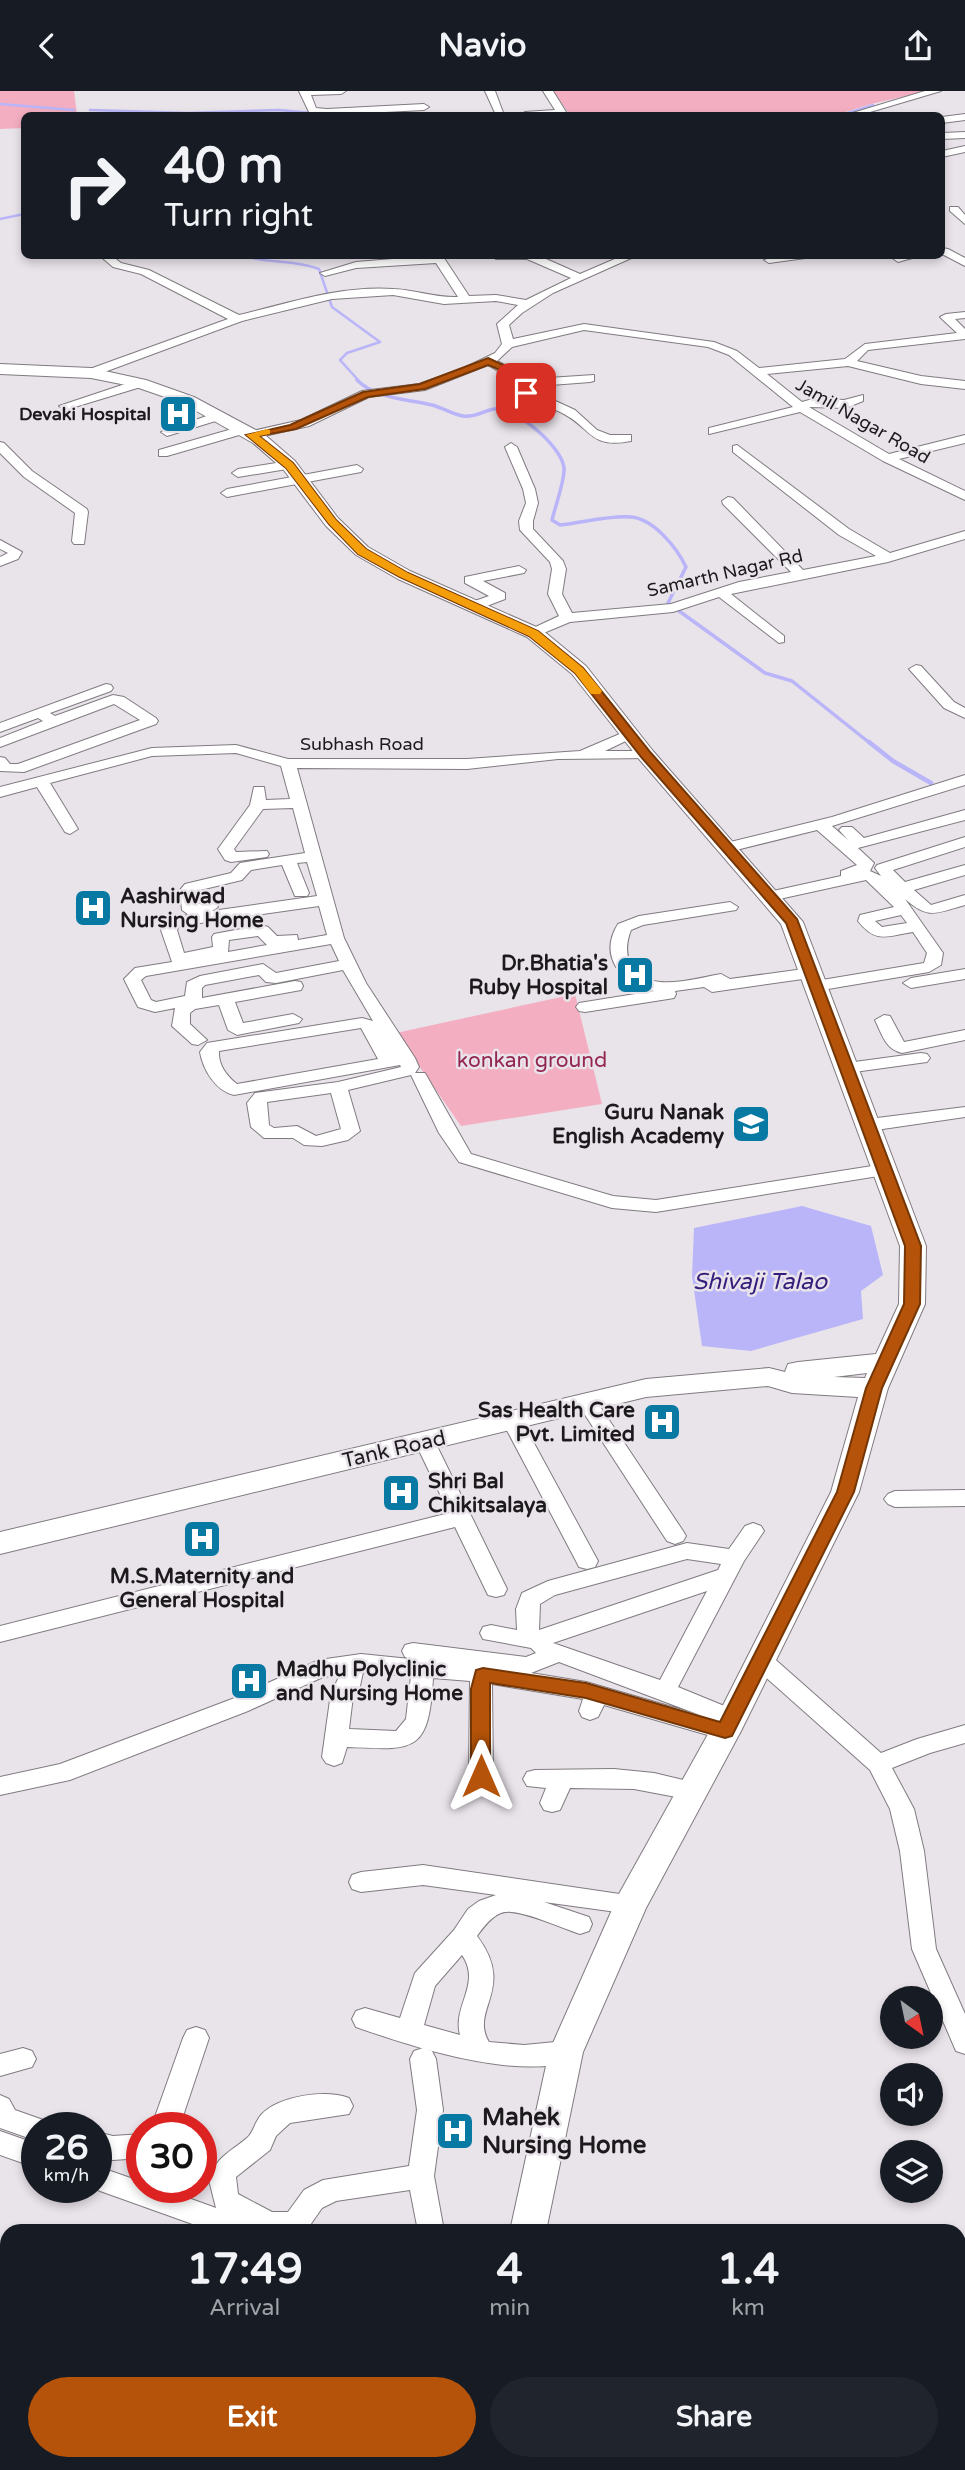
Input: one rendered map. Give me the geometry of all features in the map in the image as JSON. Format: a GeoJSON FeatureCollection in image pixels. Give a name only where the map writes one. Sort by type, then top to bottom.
{"type":"FeatureCollection","features":[{"type":"Feature","properties":{"kind":"main road"},"geometry":{"type":"LineString","coordinates":[[247,432],[295,473],[332,522],[362,551],[404,575],[534,633],[579,670],[646,755],[792,922],[913,1246],[912,1304],[880,1375],[845,1492],[728,1725],[631,1904],[566,2052],[529,2224]]}},
{"type":"Feature","properties":{"kind":"main road","name":"Tank Road"},"geometry":{"type":"LineString","coordinates":[[769,1377],[792,1384],[880,1375]]}},
{"type":"Feature","properties":{"kind":"street"},"geometry":{"type":"LineString","coordinates":[[341,91],[304,92],[312,110],[362,105],[424,107]]}},
{"type":"Feature","properties":{"kind":"street"},"geometry":{"type":"LineString","coordinates":[[490,91],[499,112]]}},
{"type":"Feature","properties":{"kind":"street"},"geometry":{"type":"LineString","coordinates":[[548,91],[561,112]]}},
{"type":"Feature","properties":{"kind":"street"},"geometry":{"type":"LineString","coordinates":[[862,112],[936,91]]}},
{"type":"Feature","properties":{"kind":"street"},"geometry":{"type":"LineString","coordinates":[[945,120],[965,117]]}},
{"type":"Feature","properties":{"kind":"street"},"geometry":{"type":"LineString","coordinates":[[945,136],[965,135]]}},
{"type":"Feature","properties":{"kind":"street"},"geometry":{"type":"LineString","coordinates":[[945,153],[965,149]]}},
{"type":"Feature","properties":{"kind":"street"},"geometry":{"type":"LineString","coordinates":[[954,209],[965,221]]}},
{"type":"Feature","properties":{"kind":"street"},"geometry":{"type":"LineString","coordinates":[[945,251],[965,246]]}},
{"type":"Feature","properties":{"kind":"street"},"geometry":{"type":"LineString","coordinates":[[945,252],[965,263]]}},
{"type":"Feature","properties":{"kind":"street"},"geometry":{"type":"LineString","coordinates":[[109,259],[117,265],[145,272],[238,319]]}},
{"type":"Feature","properties":{"kind":"street"},"geometry":{"type":"LineString","coordinates":[[325,272],[356,265],[413,266],[434,259]]}},
{"type":"Feature","properties":{"kind":"street"},"geometry":{"type":"LineString","coordinates":[[438,259],[466,300]]}},
{"type":"Feature","properties":{"kind":"street"},"geometry":{"type":"LineString","coordinates":[[536,259],[580,278]]}},
{"type":"Feature","properties":{"kind":"street"},"geometry":{"type":"LineString","coordinates":[[163,453],[247,432],[305,423],[372,393],[421,387],[468,372],[499,355],[508,344],[503,324],[525,303],[565,283],[606,270],[626,259]]}},
{"type":"Feature","properties":{"kind":"street"},"geometry":{"type":"LineString","coordinates":[[769,260],[780,259]]}},
{"type":"Feature","properties":{"kind":"street"},"geometry":{"type":"LineString","coordinates":[[90,373],[238,319],[327,297],[393,292],[444,301],[496,297],[525,303]]}},
{"type":"Feature","properties":{"kind":"street"},"geometry":{"type":"LineString","coordinates":[[965,315],[946,317],[965,335]]}},
{"type":"Feature","properties":{"kind":"street","name":"Jamil Nagar Road"},"geometry":{"type":"LineString","coordinates":[[508,344],[583,327],[710,344],[733,353],[800,407],[887,459],[965,496]]}},
{"type":"Feature","properties":{"kind":"street"},"geometry":{"type":"LineString","coordinates":[[848,362],[865,347],[965,335]]}},
{"type":"Feature","properties":{"kind":"street"},"geometry":{"type":"LineString","coordinates":[[488,361],[507,370],[514,384],[571,413],[593,433],[609,439],[627,438]]}},
{"type":"Feature","properties":{"kind":"street"},"geometry":{"type":"LineString","coordinates":[[755,372],[848,362],[921,380],[965,384],[960,372],[965,371]]}},
{"type":"Feature","properties":{"kind":"street"},"geometry":{"type":"LineString","coordinates":[[0,369],[90,373],[140,383],[188,400],[247,432]]}},
{"type":"Feature","properties":{"kind":"street"},"geometry":{"type":"LineString","coordinates":[[514,384],[590,378]]}},
{"type":"Feature","properties":{"kind":"street"},"geometry":{"type":"LineString","coordinates":[[65,406],[140,383]]}},
{"type":"Feature","properties":{"kind":"street"},"geometry":{"type":"LineString","coordinates":[[713,431],[816,402],[846,404],[859,398]]}},
{"type":"Feature","properties":{"kind":"street"},"geometry":{"type":"LineString","coordinates":[[167,432],[218,416]]}},
{"type":"Feature","properties":{"kind":"street"},"geometry":{"type":"LineString","coordinates":[[887,459],[965,439]]}},
{"type":"Feature","properties":{"kind":"street"},"geometry":{"type":"LineString","coordinates":[[0,446],[27,474],[82,512],[79,541]]}},
{"type":"Feature","properties":{"kind":"street"},"geometry":{"type":"LineString","coordinates":[[511,447],[529,489],[532,503],[526,521],[527,530],[556,561],[559,569],[555,594],[567,618]]}},
{"type":"Feature","properties":{"kind":"street"},"geometry":{"type":"LineString","coordinates":[[737,449],[844,532],[888,558]]}},
{"type":"Feature","properties":{"kind":"street"},"geometry":{"type":"LineString","coordinates":[[0,463],[27,474]]}},
{"type":"Feature","properties":{"kind":"street"},"geometry":{"type":"LineString","coordinates":[[238,473],[357,469]]}},
{"type":"Feature","properties":{"kind":"street"},"geometry":{"type":"LineString","coordinates":[[227,493],[295,473]]}},
{"type":"Feature","properties":{"kind":"street"},"geometry":{"type":"LineString","coordinates":[[728,501],[800,574]]}},
{"type":"Feature","properties":{"kind":"street","name":"Samarth Nagar Rd"},"geometry":{"type":"LineString","coordinates":[[534,633],[567,618],[676,608],[722,593],[800,574],[888,558],[965,535]]}},
{"type":"Feature","properties":{"kind":"street"},"geometry":{"type":"LineString","coordinates":[[0,544],[15,552],[13,556],[0,562]]}},
{"type":"Feature","properties":{"kind":"street"},"geometry":{"type":"LineString","coordinates":[[474,606],[500,596],[470,579],[519,570]]}},
{"type":"Feature","properties":{"kind":"street"},"geometry":{"type":"LineString","coordinates":[[722,593],[779,639]]}},
{"type":"Feature","properties":{"kind":"street"},"geometry":{"type":"LineString","coordinates":[[916,669],[949,705],[965,714]]}},
{"type":"Feature","properties":{"kind":"street"},"geometry":{"type":"LineString","coordinates":[[0,728],[106,688]]}},
{"type":"Feature","properties":{"kind":"street"},"geometry":{"type":"LineString","coordinates":[[0,743],[113,699],[119,700],[151,721],[150,724],[19,769],[2,766]]}},
{"type":"Feature","properties":{"kind":"street"},"geometry":{"type":"LineString","coordinates":[[39,712],[53,722]]}},
{"type":"Feature","properties":{"kind":"street"},"geometry":{"type":"LineString","coordinates":[[584,754],[629,734]]}},
{"type":"Feature","properties":{"kind":"street","name":"Subhash Road"},"geometry":{"type":"LineString","coordinates":[[41,781],[71,772],[174,759],[467,764],[584,754],[646,755]]}},
{"type":"Feature","properties":{"kind":"street"},"geometry":{"type":"LineString","coordinates":[[280,760],[299,803],[335,934],[373,1010],[410,1067],[407,1071],[338,1087],[261,1097],[256,1100],[260,1127],[270,1134],[297,1132],[305,1139],[313,1141],[345,1135],[351,1131],[338,1087]]}},
{"type":"Feature","properties":{"kind":"street"},"geometry":{"type":"LineString","coordinates":[[0,792],[41,781],[69,829]]}},
{"type":"Feature","properties":{"kind":"street"},"geometry":{"type":"LineString","coordinates":[[728,847],[821,825],[958,782],[965,795]]}},
{"type":"Feature","properties":{"kind":"street"},"geometry":{"type":"LineString","coordinates":[[299,803],[259,798],[226,849],[228,854],[236,857],[312,852]]}},
{"type":"Feature","properties":{"kind":"street"},"geometry":{"type":"LineString","coordinates":[[837,820],[861,845],[965,815]]}},
{"type":"Feature","properties":{"kind":"street"},"geometry":{"type":"LineString","coordinates":[[768,893],[842,876],[864,868],[866,863],[821,825]]}},
{"type":"Feature","properties":{"kind":"street"},"geometry":{"type":"LineString","coordinates":[[965,842],[883,868],[930,910],[965,900]]}},
{"type":"Feature","properties":{"kind":"street"},"geometry":{"type":"LineString","coordinates":[[312,852],[246,866],[236,877],[191,887],[188,890],[190,911],[301,893],[324,895]]}},
{"type":"Feature","properties":{"kind":"street"},"geometry":{"type":"LineString","coordinates":[[288,859],[301,893]]}},
{"type":"Feature","properties":{"kind":"street"},"geometry":{"type":"LineString","coordinates":[[903,888],[965,870]]}},
{"type":"Feature","properties":{"kind":"street"},"geometry":{"type":"LineString","coordinates":[[768,893],[869,875],[880,882],[917,926],[935,953],[934,961],[929,967],[816,985]]}},
{"type":"Feature","properties":{"kind":"street"},"geometry":{"type":"LineString","coordinates":[[324,895],[172,922],[169,930],[177,958],[221,950],[218,938],[262,930],[273,942],[335,934]]}},
{"type":"Feature","properties":{"kind":"street"},"geometry":{"type":"LineString","coordinates":[[730,907],[639,921],[624,927],[618,939],[620,959],[626,973],[638,984],[656,987],[728,980],[816,985],[965,974]]}},
{"type":"Feature","properties":{"kind":"street"},"geometry":{"type":"LineString","coordinates":[[903,910],[866,918],[866,921],[878,933],[917,926]]}},
{"type":"Feature","properties":{"kind":"street"},"geometry":{"type":"LineString","coordinates":[[335,934],[315,941],[141,972],[132,979],[144,1003],[156,1007],[194,1000],[193,986],[200,981],[263,969],[272,978],[329,967],[351,970]]}},
{"type":"Feature","properties":{"kind":"street"},"geometry":{"type":"LineString","coordinates":[[315,941],[329,967]]}},
{"type":"Feature","properties":{"kind":"street"},"geometry":{"type":"LineString","coordinates":[[198,1040],[181,1026],[182,1011],[190,1005],[351,970]]}},
{"type":"Feature","properties":{"kind":"street"},"geometry":{"type":"LineString","coordinates":[[585,1007],[728,980]]}},
{"type":"Feature","properties":{"kind":"street"},"geometry":{"type":"LineString","coordinates":[[225,999],[237,1030],[293,1019]]}},
{"type":"Feature","properties":{"kind":"street"},"geometry":{"type":"LineString","coordinates":[[312,1023],[373,1010]]}},
{"type":"Feature","properties":{"kind":"street"},"geometry":{"type":"LineString","coordinates":[[884,1020],[897,1045],[902,1048],[965,1035]]}},
{"type":"Feature","properties":{"kind":"street"},"geometry":{"type":"LineString","coordinates":[[388,1062],[370,1026],[362,1024],[214,1047],[209,1052],[223,1082],[234,1090],[388,1062],[406,1058]]}},
{"type":"Feature","properties":{"kind":"street"},"geometry":{"type":"LineString","coordinates":[[847,1068],[921,1058]]}},
{"type":"Feature","properties":{"kind":"street"},"geometry":{"type":"LineString","coordinates":[[419,1077],[448,1133],[465,1159],[612,1202],[656,1206],[885,1170]]}},
{"type":"Feature","properties":{"kind":"street"},"geometry":{"type":"LineString","coordinates":[[869,1125],[965,1112]]}},
{"type":"Feature","properties":{"kind":"street","name":"Tank Road"},"geometry":{"type":"LineString","coordinates":[[0,1543],[646,1388],[769,1377]]}},
{"type":"Feature","properties":{"kind":"street"},"geometry":{"type":"LineString","coordinates":[[586,1401],[675,1536]]}},
{"type":"Feature","properties":{"kind":"street"},"geometry":{"type":"LineString","coordinates":[[512,1422],[587,1561]]}},
{"type":"Feature","properties":{"kind":"street"},"geometry":{"type":"LineString","coordinates":[[425,1442],[496,1588]]}},
{"type":"Feature","properties":{"kind":"street"},"geometry":{"type":"LineString","coordinates":[[895,1499],[965,1498]]}},
{"type":"Feature","properties":{"kind":"street"},"geometry":{"type":"LineString","coordinates":[[0,1634],[460,1518]]}},
{"type":"Feature","properties":{"kind":"street"},"geometry":{"type":"LineString","coordinates":[[665,1691],[753,1531]]}},
{"type":"Feature","properties":{"kind":"street"},"geometry":{"type":"LineString","coordinates":[[728,1725],[665,1691],[546,1649],[528,1633],[527,1609],[530,1599],[548,1589],[687,1551],[731,1567]]}},
{"type":"Feature","properties":{"kind":"street"},"geometry":{"type":"LineString","coordinates":[[491,1633],[536,1640],[731,1567]]}},
{"type":"Feature","properties":{"kind":"street"},"geometry":{"type":"LineString","coordinates":[[0,1786],[62,1773],[240,1705],[319,1669],[418,1660],[528,1666],[558,1653]]}},
{"type":"Feature","properties":{"kind":"street"},"geometry":{"type":"LineString","coordinates":[[418,1660],[603,1705],[728,1725]]}},
{"type":"Feature","properties":{"kind":"street"},"geometry":{"type":"LineString","coordinates":[[354,1664],[349,1686],[342,1693],[335,1747],[407,1737],[416,1726],[418,1660]]}},
{"type":"Feature","properties":{"kind":"street"},"geometry":{"type":"LineString","coordinates":[[761,1660],[878,1764],[902,1809],[912,1851],[924,1949],[965,2043]]}},
{"type":"Feature","properties":{"kind":"street"},"geometry":{"type":"LineString","coordinates":[[481,1776],[480,1689],[483,1675]]}},
{"type":"Feature","properties":{"kind":"street"},"geometry":{"type":"LineString","coordinates":[[878,1764],[925,1745],[965,1734]]}},
{"type":"Feature","properties":{"kind":"street"},"geometry":{"type":"LineString","coordinates":[[535,1779],[636,1780],[668,1784],[692,1791]]}},
{"type":"Feature","properties":{"kind":"street"},"geometry":{"type":"LineString","coordinates":[[552,1803],[562,1779]]}},
{"type":"Feature","properties":{"kind":"street"},"geometry":{"type":"LineString","coordinates":[[361,1882],[368,1883],[403,1875],[424,1875],[631,1904]]}},
{"type":"Feature","properties":{"kind":"street"},"geometry":{"type":"LineString","coordinates":[[409,2032],[424,1981],[463,1937],[477,1916],[488,1907],[510,1901],[580,1924]]}},
{"type":"Feature","properties":{"kind":"street"},"geometry":{"type":"LineString","coordinates":[[463,1937],[478,1955],[483,1975],[471,2017],[470,2036],[481,2052]]}},
{"type":"Feature","properties":{"kind":"street"},"geometry":{"type":"LineString","coordinates":[[365,2019],[481,2052],[524,2056],[566,2052]]}},
{"type":"Feature","properties":{"kind":"street"},"geometry":{"type":"LineString","coordinates":[[171,2112],[196,2038]]}},
{"type":"Feature","properties":{"kind":"street"},"geometry":{"type":"LineString","coordinates":[[423,2059],[430,2110],[421,2176],[430,2224]]}},
{"type":"Feature","properties":{"kind":"street"},"geometry":{"type":"LineString","coordinates":[[269,2224],[227,2202],[223,2181],[228,2163],[261,2142],[264,2128],[271,2119],[286,2112],[340,2106]]}},
{"type":"Feature","properties":{"kind":"street"},"geometry":{"type":"LineString","coordinates":[[0,2107],[6,2119],[21,2124]]}},
{"type":"Feature","properties":{"kind":"street"},"geometry":{"type":"LineString","coordinates":[[0,2143],[21,2150]]}},
{"type":"Feature","properties":{"kind":"street"},"geometry":{"type":"LineString","coordinates":[[296,2224],[313,2199],[332,2189],[421,2176]]}},
{"type":"Feature","properties":{"kind":"street"},"geometry":{"type":"LineString","coordinates":[[112,2184],[227,2224]]}},
{"type":"Feature","properties":{"kind":"green space"},"geometry":{"type":"Polygon","coordinates":[[[0,91],[74,91],[77,112],[21,112],[21,128],[0,129],[0,91]]]}},
{"type":"Feature","properties":{"kind":"green space"},"geometry":{"type":"Polygon","coordinates":[[[553,91],[928,91],[846,112],[568,112],[553,91]]]}},
{"type":"Feature","properties":{"kind":"green space","name":"konkan ground"},"geometry":{"type":"Polygon","coordinates":[[[575,994],[602,1104],[461,1126],[396,1033],[575,994]]]}},
{"type":"Feature","properties":{"kind":"water","name":"Shivaji Talao"},"geometry":{"type":"Polygon","coordinates":[[[802,1206],[871,1226],[883,1275],[861,1291],[863,1319],[751,1351],[702,1346],[692,1276],[694,1228],[802,1206]]]}},
{"type":"Feature","properties":{"kind":"waterway"},"geometry":{"type":"LineString","coordinates":[[0,104],[74,110]]}},
{"type":"Feature","properties":{"kind":"waterway"},"geometry":{"type":"LineString","coordinates":[[851,112],[873,105]]}},
{"type":"Feature","properties":{"kind":"waterway"},"geometry":{"type":"LineString","coordinates":[[90,110],[155,112]]}},
{"type":"Feature","properties":{"kind":"waterway"},"geometry":{"type":"LineString","coordinates":[[218,112],[301,112]]}},
{"type":"Feature","properties":{"kind":"waterway"},"geometry":{"type":"LineString","coordinates":[[0,219],[21,215]]}},
{"type":"Feature","properties":{"kind":"waterway"},"geometry":{"type":"LineString","coordinates":[[256,259],[319,269],[332,307],[380,342],[347,353],[340,360],[359,381]]}},
{"type":"Feature","properties":{"kind":"waterway"},"geometry":{"type":"LineString","coordinates":[[357,380],[382,395],[432,405],[459,415],[471,416],[494,409],[514,414],[525,421],[547,439],[564,468],[552,520],[560,525],[631,517],[648,523],[671,543],[686,567],[668,603],[765,673],[792,681],[871,744]]}},
{"type":"Feature","properties":{"kind":"waterway"},"geometry":{"type":"LineString","coordinates":[[869,742],[893,761],[931,783]]}},
{"type":"Feature","properties":{"kind":"slow traffic"},"geometry":{"type":"LineString","coordinates":[[267,432],[251,435],[289,465],[332,522],[362,551],[404,575],[534,633],[579,670],[596,691]]}},
{"type":"Feature","properties":{"kind":"place","name":"Devaki Hospital"},"geometry":{"type":"Point","coordinates":[178,414]}},
{"type":"Feature","properties":{"kind":"place","name":"Aashirwad Nursing Home"},"geometry":{"type":"Point","coordinates":[93,908]}},
{"type":"Feature","properties":{"kind":"place","name":"Dr.Bhatia's Ruby Hospital"},"geometry":{"type":"Point","coordinates":[635,975]}},
{"type":"Feature","properties":{"kind":"place","name":"Guru Nanak English Academy"},"geometry":{"type":"Point","coordinates":[751,1124]}},
{"type":"Feature","properties":{"kind":"place","name":"Sas Health Care Pvt. Limited"},"geometry":{"type":"Point","coordinates":[662,1422]}},
{"type":"Feature","properties":{"kind":"place","name":"Shri Bal Chikitsalaya"},"geometry":{"type":"Point","coordinates":[401,1493]}},
{"type":"Feature","properties":{"kind":"place","name":"M.S.Maternity and General Hospital"},"geometry":{"type":"Point","coordinates":[202,1539]}},
{"type":"Feature","properties":{"kind":"place","name":"Madhu Polyclinic and Nursing Home"},"geometry":{"type":"Point","coordinates":[249,1681]}},
{"type":"Feature","properties":{"kind":"place","name":"Mahek Nursing Home"},"geometry":{"type":"Point","coordinates":[455,2131]}},
{"type":"Feature","properties":{"kind":"route"},"geometry":{"type":"LineString","coordinates":[[481,1776],[480,1689],[483,1675],[586,1691],[725,1731],[845,1492],[874,1388],[912,1304],[913,1246],[792,922],[646,755],[579,670],[534,633],[404,575],[362,551],[332,522],[289,465],[251,435],[305,423],[366,394],[421,387],[468,372],[488,361],[507,370],[514,384],[526,393]]}}]}
